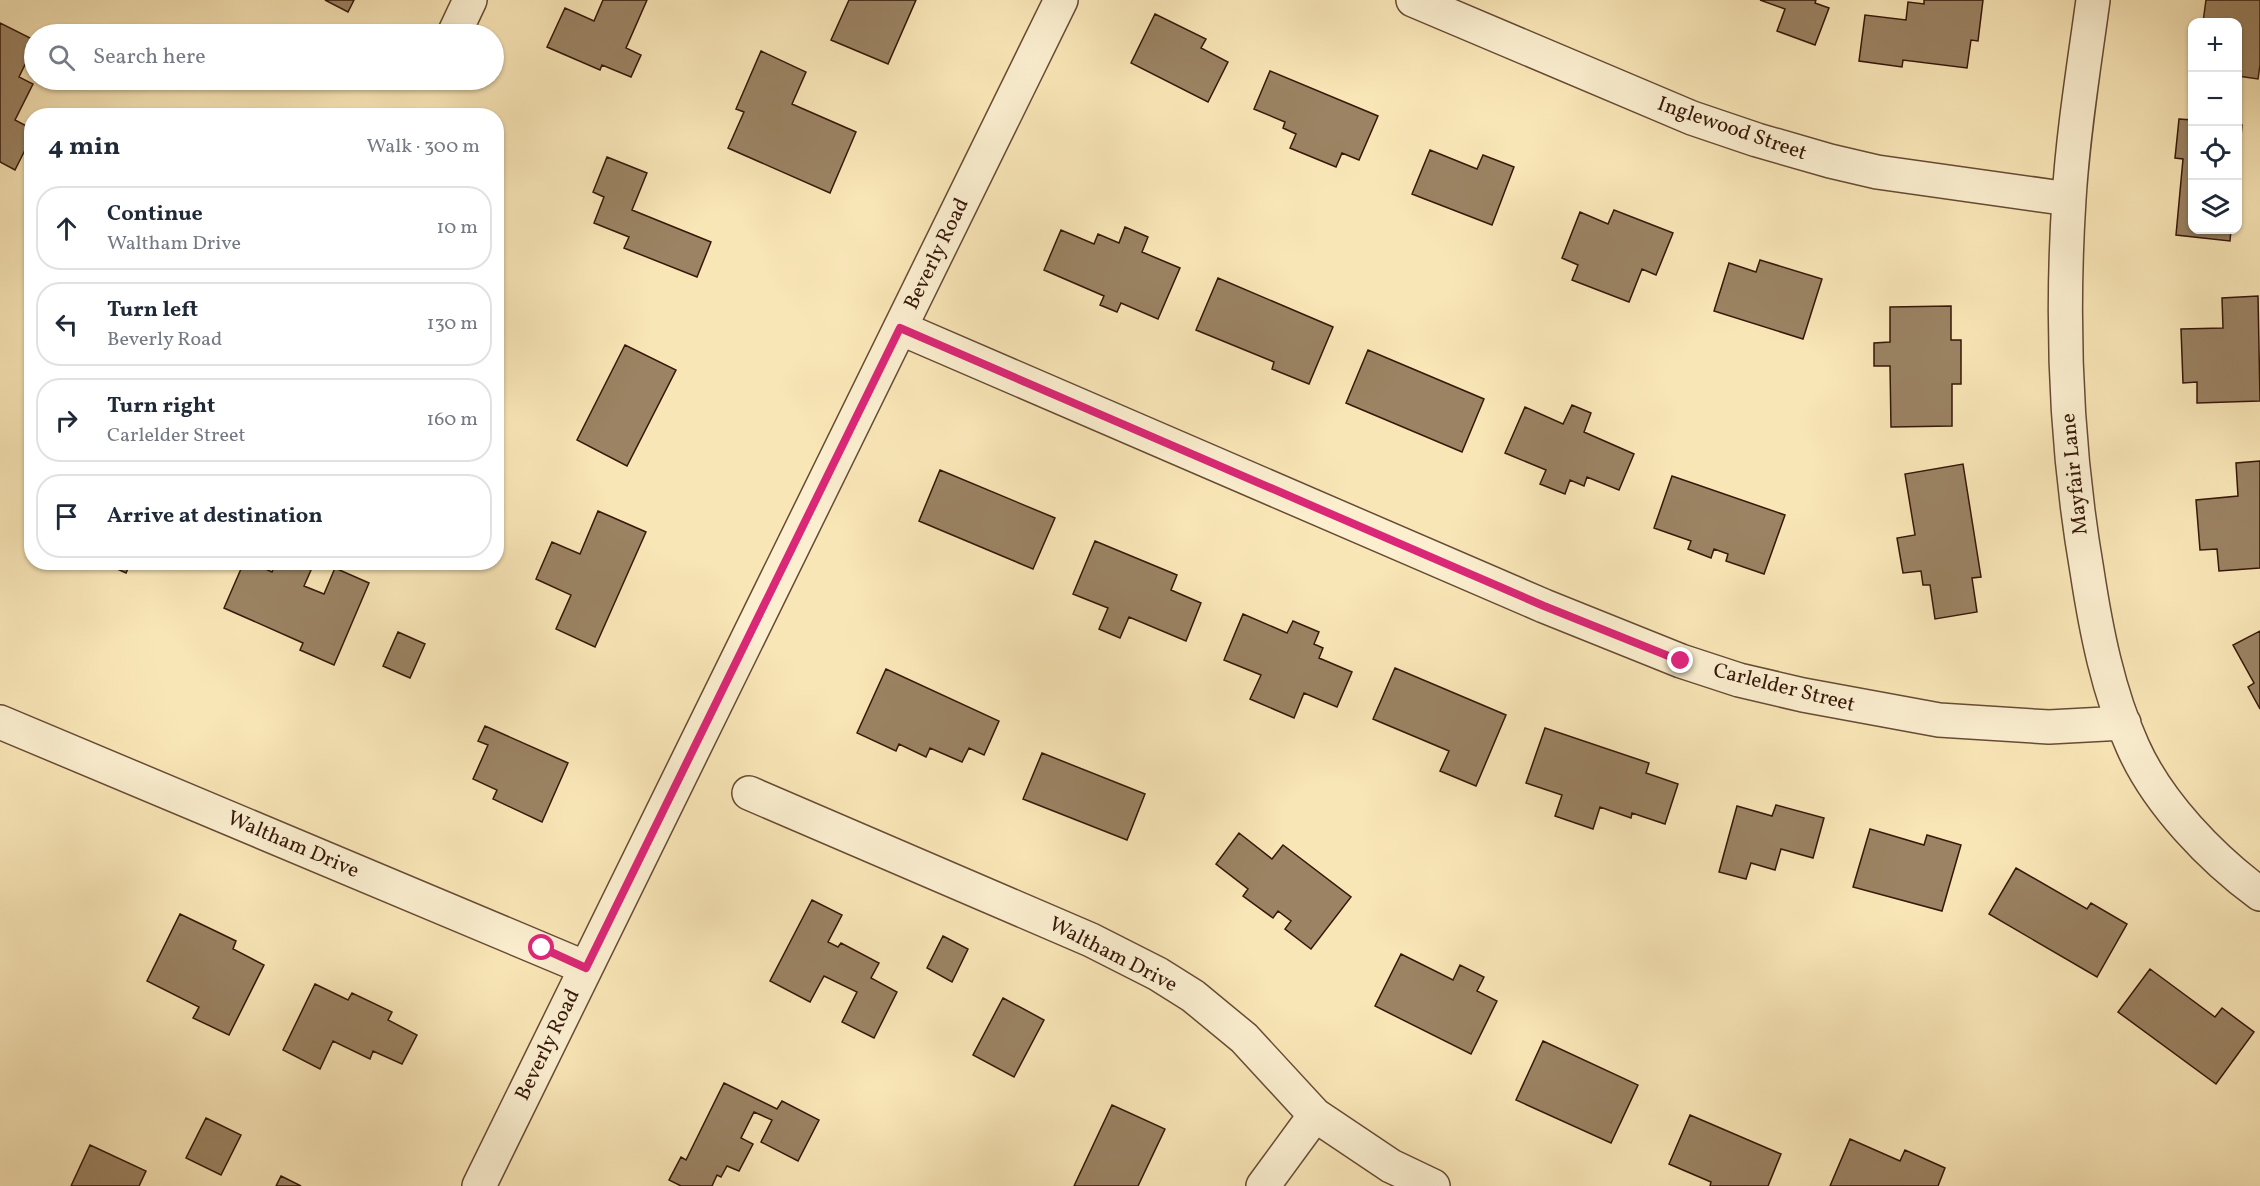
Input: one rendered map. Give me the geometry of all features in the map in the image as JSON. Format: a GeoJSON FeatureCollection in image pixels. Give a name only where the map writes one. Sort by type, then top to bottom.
{"type":"FeatureCollection","features":[{"type":"Feature","properties":{"kind":"street"},"geometry":{"type":"LineString","coordinates":[[459,24],[470,0]]}},
{"type":"Feature","properties":{"kind":"street","name":"Beverly Road"},"geometry":{"type":"LineString","coordinates":[[479,1186],[1061,0]]}},
{"type":"Feature","properties":{"kind":"street","name":"Inglewood Street"},"geometry":{"type":"LineString","coordinates":[[1413,0],[1682,113],[1757,140],[1877,172],[2069,199]]}},
{"type":"Feature","properties":{"kind":"street","name":"Mayfair Lane"},"geometry":{"type":"LineString","coordinates":[[2093,0],[2069,199],[2066,295],[2067,394],[2073,477],[2094,617],[2109,677],[2124,723],[2146,772],[2203,845],[2233,874],[2260,894]]}},
{"type":"Feature","properties":{"kind":"street","name":"Carlelder Street"},"geometry":{"type":"LineString","coordinates":[[900,328],[1544,606],[1681,661],[1739,680],[1803,695],[1939,720],[2049,727],[2124,723]]}},
{"type":"Feature","properties":{"kind":"street","name":"Waltham Drive"},"geometry":{"type":"LineString","coordinates":[[0,722],[586,968]]}},
{"type":"Feature","properties":{"kind":"street","name":"Waltham Drive"},"geometry":{"type":"LineString","coordinates":[[749,794],[1091,940],[1158,974],[1193,996],[1244,1038],[1315,1115],[1382,1160],[1433,1186]]}},
{"type":"Feature","properties":{"kind":"street"},"geometry":{"type":"LineString","coordinates":[[1263,1186],[1315,1115]]}},
{"type":"Feature","properties":{"kind":"building"},"geometry":{"type":"Polygon","coordinates":[[[325,0],[354,0],[348,12],[325,0]]]}},
{"type":"Feature","properties":{"kind":"building"},"geometry":{"type":"Polygon","coordinates":[[[603,0],[647,0],[626,48],[641,55],[631,77],[602,65],[600,70],[547,47],[565,8],[594,21],[603,0]]]}},
{"type":"Feature","properties":{"kind":"building"},"geometry":{"type":"Polygon","coordinates":[[[849,0],[916,0],[888,64],[831,40],[849,0]]]}},
{"type":"Feature","properties":{"kind":"building"},"geometry":{"type":"Polygon","coordinates":[[[1760,0],[1816,0],[1815,3],[1829,8],[1815,45],[1777,31],[1785,9],[1760,0]]]}},
{"type":"Feature","properties":{"kind":"building"},"geometry":{"type":"Polygon","coordinates":[[[1924,0],[1983,0],[1978,41],[1971,40],[1967,68],[1903,60],[1902,67],[1859,61],[1865,15],[1906,20],[1908,2],[1924,4],[1924,0]]]}},
{"type":"Feature","properties":{"kind":"building"},"geometry":{"type":"Polygon","coordinates":[[[2206,0],[2260,0],[2258,79],[2242,77],[2242,18],[2204,18],[2206,0]]]}},
{"type":"Feature","properties":{"kind":"building"},"geometry":{"type":"Polygon","coordinates":[[[1155,14],[1206,39],[1201,48],[1228,62],[1208,102],[1131,63],[1155,14]]]}},
{"type":"Feature","properties":{"kind":"building"},"geometry":{"type":"Polygon","coordinates":[[[0,23],[24,35],[24,67],[19,77],[24,80],[24,90],[30,90],[15,120],[24,125],[24,152],[15,170],[0,162],[0,23]]]}},
{"type":"Feature","properties":{"kind":"building"},"geometry":{"type":"Polygon","coordinates":[[[761,51],[806,72],[792,104],[856,132],[830,193],[728,148],[744,112],[736,109],[761,51]]]}},
{"type":"Feature","properties":{"kind":"building"},"geometry":{"type":"Polygon","coordinates":[[[1270,71],[1378,116],[1359,160],[1342,153],[1336,167],[1290,148],[1296,134],[1283,128],[1285,122],[1254,109],[1270,71]]]}},
{"type":"Feature","properties":{"kind":"building"},"geometry":{"type":"Polygon","coordinates":[[[2179,119],[2188,120],[2188,234],[2231,234],[2230,241],[2176,235],[2183,159],[2175,158],[2179,119]]]}},
{"type":"Feature","properties":{"kind":"building"},"geometry":{"type":"Polygon","coordinates":[[[1430,150],[1477,169],[1483,155],[1514,167],[1492,225],[1412,194],[1430,150]]]}},
{"type":"Feature","properties":{"kind":"building"},"geometry":{"type":"Polygon","coordinates":[[[607,157],[647,173],[632,210],[711,242],[697,277],[624,248],[629,237],[594,223],[604,197],[593,192],[607,157]]]}},
{"type":"Feature","properties":{"kind":"building"},"geometry":{"type":"Polygon","coordinates":[[[1614,210],[1673,233],[1656,275],[1642,269],[1629,302],[1572,280],[1578,265],[1562,258],[1580,212],[1608,224],[1614,210]]]}},
{"type":"Feature","properties":{"kind":"building"},"geometry":{"type":"Polygon","coordinates":[[[1125,227],[1148,237],[1142,252],[1180,268],[1158,319],[1121,303],[1117,312],[1100,305],[1104,296],[1044,270],[1061,230],[1094,244],[1098,234],[1119,243],[1125,227]]]}},
{"type":"Feature","properties":{"kind":"building"},"geometry":{"type":"Polygon","coordinates":[[[1760,260],[1822,279],[1803,339],[1714,311],[1729,263],[1756,272],[1760,260]]]}},
{"type":"Feature","properties":{"kind":"building"},"geometry":{"type":"Polygon","coordinates":[[[1218,278],[1333,327],[1309,384],[1272,369],[1274,362],[1196,330],[1218,278]]]}},
{"type":"Feature","properties":{"kind":"building"},"geometry":{"type":"Polygon","coordinates":[[[2258,296],[2260,401],[2197,403],[2197,382],[2183,383],[2181,329],[2223,328],[2222,298],[2258,296]]]}},
{"type":"Feature","properties":{"kind":"building"},"geometry":{"type":"Polygon","coordinates":[[[1951,306],[1951,340],[1961,340],[1961,384],[1952,384],[1952,426],[1891,427],[1890,366],[1874,366],[1874,343],[1890,342],[1890,307],[1951,306]]]}},
{"type":"Feature","properties":{"kind":"building"},"geometry":{"type":"Polygon","coordinates":[[[625,345],[676,370],[627,466],[577,440],[625,345]]]}},
{"type":"Feature","properties":{"kind":"building"},"geometry":{"type":"Polygon","coordinates":[[[1368,350],[1484,399],[1462,452],[1346,403],[1368,350]]]}},
{"type":"Feature","properties":{"kind":"building"},"geometry":{"type":"Polygon","coordinates":[[[1572,405],[1591,413],[1584,432],[1634,454],[1619,490],[1587,477],[1584,486],[1570,480],[1565,494],[1540,484],[1546,470],[1505,453],[1525,407],[1563,424],[1572,405]]]}},
{"type":"Feature","properties":{"kind":"building"},"geometry":{"type":"Polygon","coordinates":[[[2260,461],[2260,568],[2219,571],[2217,549],[2200,550],[2196,500],[2238,496],[2236,463],[2260,461]]]}},
{"type":"Feature","properties":{"kind":"building"},"geometry":{"type":"Polygon","coordinates":[[[1963,464],[1981,577],[1972,578],[1977,612],[1935,619],[1930,585],[1923,585],[1921,571],[1903,573],[1897,538],[1915,535],[1905,474],[1963,464]]]}},
{"type":"Feature","properties":{"kind":"building"},"geometry":{"type":"Polygon","coordinates":[[[940,470],[1055,518],[1033,569],[919,521],[940,470]]]}},
{"type":"Feature","properties":{"kind":"building"},"geometry":{"type":"Polygon","coordinates":[[[1672,476],[1785,515],[1764,574],[1726,561],[1728,554],[1714,549],[1711,558],[1688,549],[1691,541],[1654,528],[1672,476]]]}},
{"type":"Feature","properties":{"kind":"building"},"geometry":{"type":"Polygon","coordinates":[[[598,511],[646,532],[595,647],[556,629],[571,595],[536,579],[552,542],[580,554],[598,511]]]}},
{"type":"Feature","properties":{"kind":"building"},"geometry":{"type":"Polygon","coordinates":[[[1095,541],[1177,575],[1171,590],[1201,603],[1186,641],[1129,617],[1120,638],[1099,629],[1108,608],[1073,594],[1095,541]]]}},
{"type":"Feature","properties":{"kind":"building"},"geometry":{"type":"Polygon","coordinates":[[[241,570],[272,572],[273,570],[311,570],[304,586],[324,594],[334,570],[340,570],[369,583],[334,665],[300,650],[303,643],[224,608],[241,570]]]}},
{"type":"Feature","properties":{"kind":"building"},"geometry":{"type":"Polygon","coordinates":[[[1243,614],[1287,633],[1293,621],[1319,632],[1314,644],[1323,648],[1319,658],[1352,672],[1337,707],[1304,693],[1294,718],[1250,699],[1261,675],[1224,660],[1243,614]]]}},
{"type":"Feature","properties":{"kind":"building"},"geometry":{"type":"Polygon","coordinates":[[[2260,631],[2260,709],[2248,687],[2254,683],[2233,645],[2260,631]]]}},
{"type":"Feature","properties":{"kind":"building"},"geometry":{"type":"Polygon","coordinates":[[[398,632],[425,644],[410,678],[383,666],[398,632]]]}},
{"type":"Feature","properties":{"kind":"building"},"geometry":{"type":"Polygon","coordinates":[[[1395,668],[1506,715],[1476,786],[1440,771],[1449,751],[1373,719],[1395,668]]]}},
{"type":"Feature","properties":{"kind":"building"},"geometry":{"type":"Polygon","coordinates":[[[886,669],[999,721],[984,755],[969,748],[962,762],[930,748],[926,757],[899,744],[896,751],[857,733],[886,669]]]}},
{"type":"Feature","properties":{"kind":"building"},"geometry":{"type":"Polygon","coordinates":[[[485,726],[568,763],[542,822],[493,799],[497,790],[473,779],[488,745],[478,741],[485,726]]]}},
{"type":"Feature","properties":{"kind":"building"},"geometry":{"type":"Polygon","coordinates":[[[1545,728],[1649,763],[1646,773],[1678,784],[1665,824],[1632,813],[1631,818],[1600,807],[1593,829],[1555,816],[1562,795],[1526,783],[1545,728]]]}},
{"type":"Feature","properties":{"kind":"building"},"geometry":{"type":"Polygon","coordinates":[[[1042,753],[1145,794],[1127,840],[1023,799],[1042,753]]]}},
{"type":"Feature","properties":{"kind":"building"},"geometry":{"type":"Polygon","coordinates":[[[1776,805],[1824,818],[1813,858],[1781,849],[1775,870],[1751,863],[1746,879],[1719,872],[1737,806],[1772,816],[1776,805]]]}},
{"type":"Feature","properties":{"kind":"building"},"geometry":{"type":"Polygon","coordinates":[[[1870,829],[1924,845],[1927,835],[1961,845],[1942,911],[1853,887],[1870,829]]]}},
{"type":"Feature","properties":{"kind":"building"},"geometry":{"type":"Polygon","coordinates":[[[1239,833],[1272,859],[1283,845],[1351,897],[1311,949],[1285,929],[1291,921],[1278,911],[1273,918],[1243,896],[1248,889],[1216,864],[1239,833]]]}},
{"type":"Feature","properties":{"kind":"building"},"geometry":{"type":"Polygon","coordinates":[[[2016,868],[2087,909],[2091,903],[2127,924],[2097,977],[1989,914],[2016,868]]]}},
{"type":"Feature","properties":{"kind":"building"},"geometry":{"type":"Polygon","coordinates":[[[812,900],[842,915],[828,942],[838,947],[841,943],[879,963],[871,978],[897,992],[874,1038],[842,1022],[857,992],[824,976],[810,1002],[770,981],[812,900]]]}},
{"type":"Feature","properties":{"kind":"building"},"geometry":{"type":"Polygon","coordinates":[[[180,914],[236,941],[233,949],[264,965],[229,1035],[193,1018],[199,1007],[147,981],[180,914]]]}},
{"type":"Feature","properties":{"kind":"building"},"geometry":{"type":"Polygon","coordinates":[[[943,936],[968,949],[952,982],[927,968],[943,936]]]}},
{"type":"Feature","properties":{"kind":"building"},"geometry":{"type":"Polygon","coordinates":[[[1401,954],[1453,980],[1460,965],[1484,977],[1477,991],[1497,1001],[1471,1054],[1375,1006],[1401,954]]]}},
{"type":"Feature","properties":{"kind":"building"},"geometry":{"type":"Polygon","coordinates":[[[2150,969],[2215,1017],[2222,1008],[2254,1032],[2216,1084],[2118,1012],[2150,969]]]}},
{"type":"Feature","properties":{"kind":"building"},"geometry":{"type":"Polygon","coordinates":[[[315,984],[348,1000],[352,993],[392,1012],[388,1020],[417,1035],[402,1064],[373,1051],[370,1059],[333,1041],[320,1069],[283,1050],[315,984]]]}},
{"type":"Feature","properties":{"kind":"building"},"geometry":{"type":"Polygon","coordinates":[[[1003,998],[1044,1020],[1014,1077],[973,1055],[1003,998]]]}},
{"type":"Feature","properties":{"kind":"building"},"geometry":{"type":"Polygon","coordinates":[[[1543,1041],[1638,1085],[1611,1143],[1516,1100],[1543,1041]]]}},
{"type":"Feature","properties":{"kind":"building"},"geometry":{"type":"Polygon","coordinates":[[[724,1083],[777,1109],[782,1101],[819,1120],[798,1161],[761,1142],[772,1120],[754,1112],[741,1138],[753,1144],[739,1171],[727,1166],[721,1177],[717,1175],[712,1186],[681,1186],[669,1180],[681,1157],[686,1160],[724,1083]]]}},
{"type":"Feature","properties":{"kind":"building"},"geometry":{"type":"Polygon","coordinates":[[[1112,1105],[1165,1129],[1138,1186],[1074,1186],[1112,1105]]]}},
{"type":"Feature","properties":{"kind":"building"},"geometry":{"type":"Polygon","coordinates":[[[1690,1115],[1781,1154],[1768,1186],[1710,1186],[1711,1182],[1669,1164],[1690,1115]]]}},
{"type":"Feature","properties":{"kind":"building"},"geometry":{"type":"Polygon","coordinates":[[[206,1118],[241,1135],[221,1175],[186,1158],[206,1118]]]}},
{"type":"Feature","properties":{"kind":"building"},"geometry":{"type":"Polygon","coordinates":[[[1850,1139],[1900,1161],[1905,1150],[1945,1168],[1938,1186],[1830,1186],[1850,1139]]]}},
{"type":"Feature","properties":{"kind":"building"},"geometry":{"type":"Polygon","coordinates":[[[90,1145],[146,1171],[139,1186],[71,1186],[90,1145]]]}},
{"type":"Feature","properties":{"kind":"building"},"geometry":{"type":"Polygon","coordinates":[[[281,1176],[301,1186],[276,1186],[281,1176]]]}},
{"type":"Feature","properties":{"kind":"route"},"geometry":{"type":"LineString","coordinates":[[542,948],[586,968],[900,328],[1544,606],[1681,661]]}}]}
